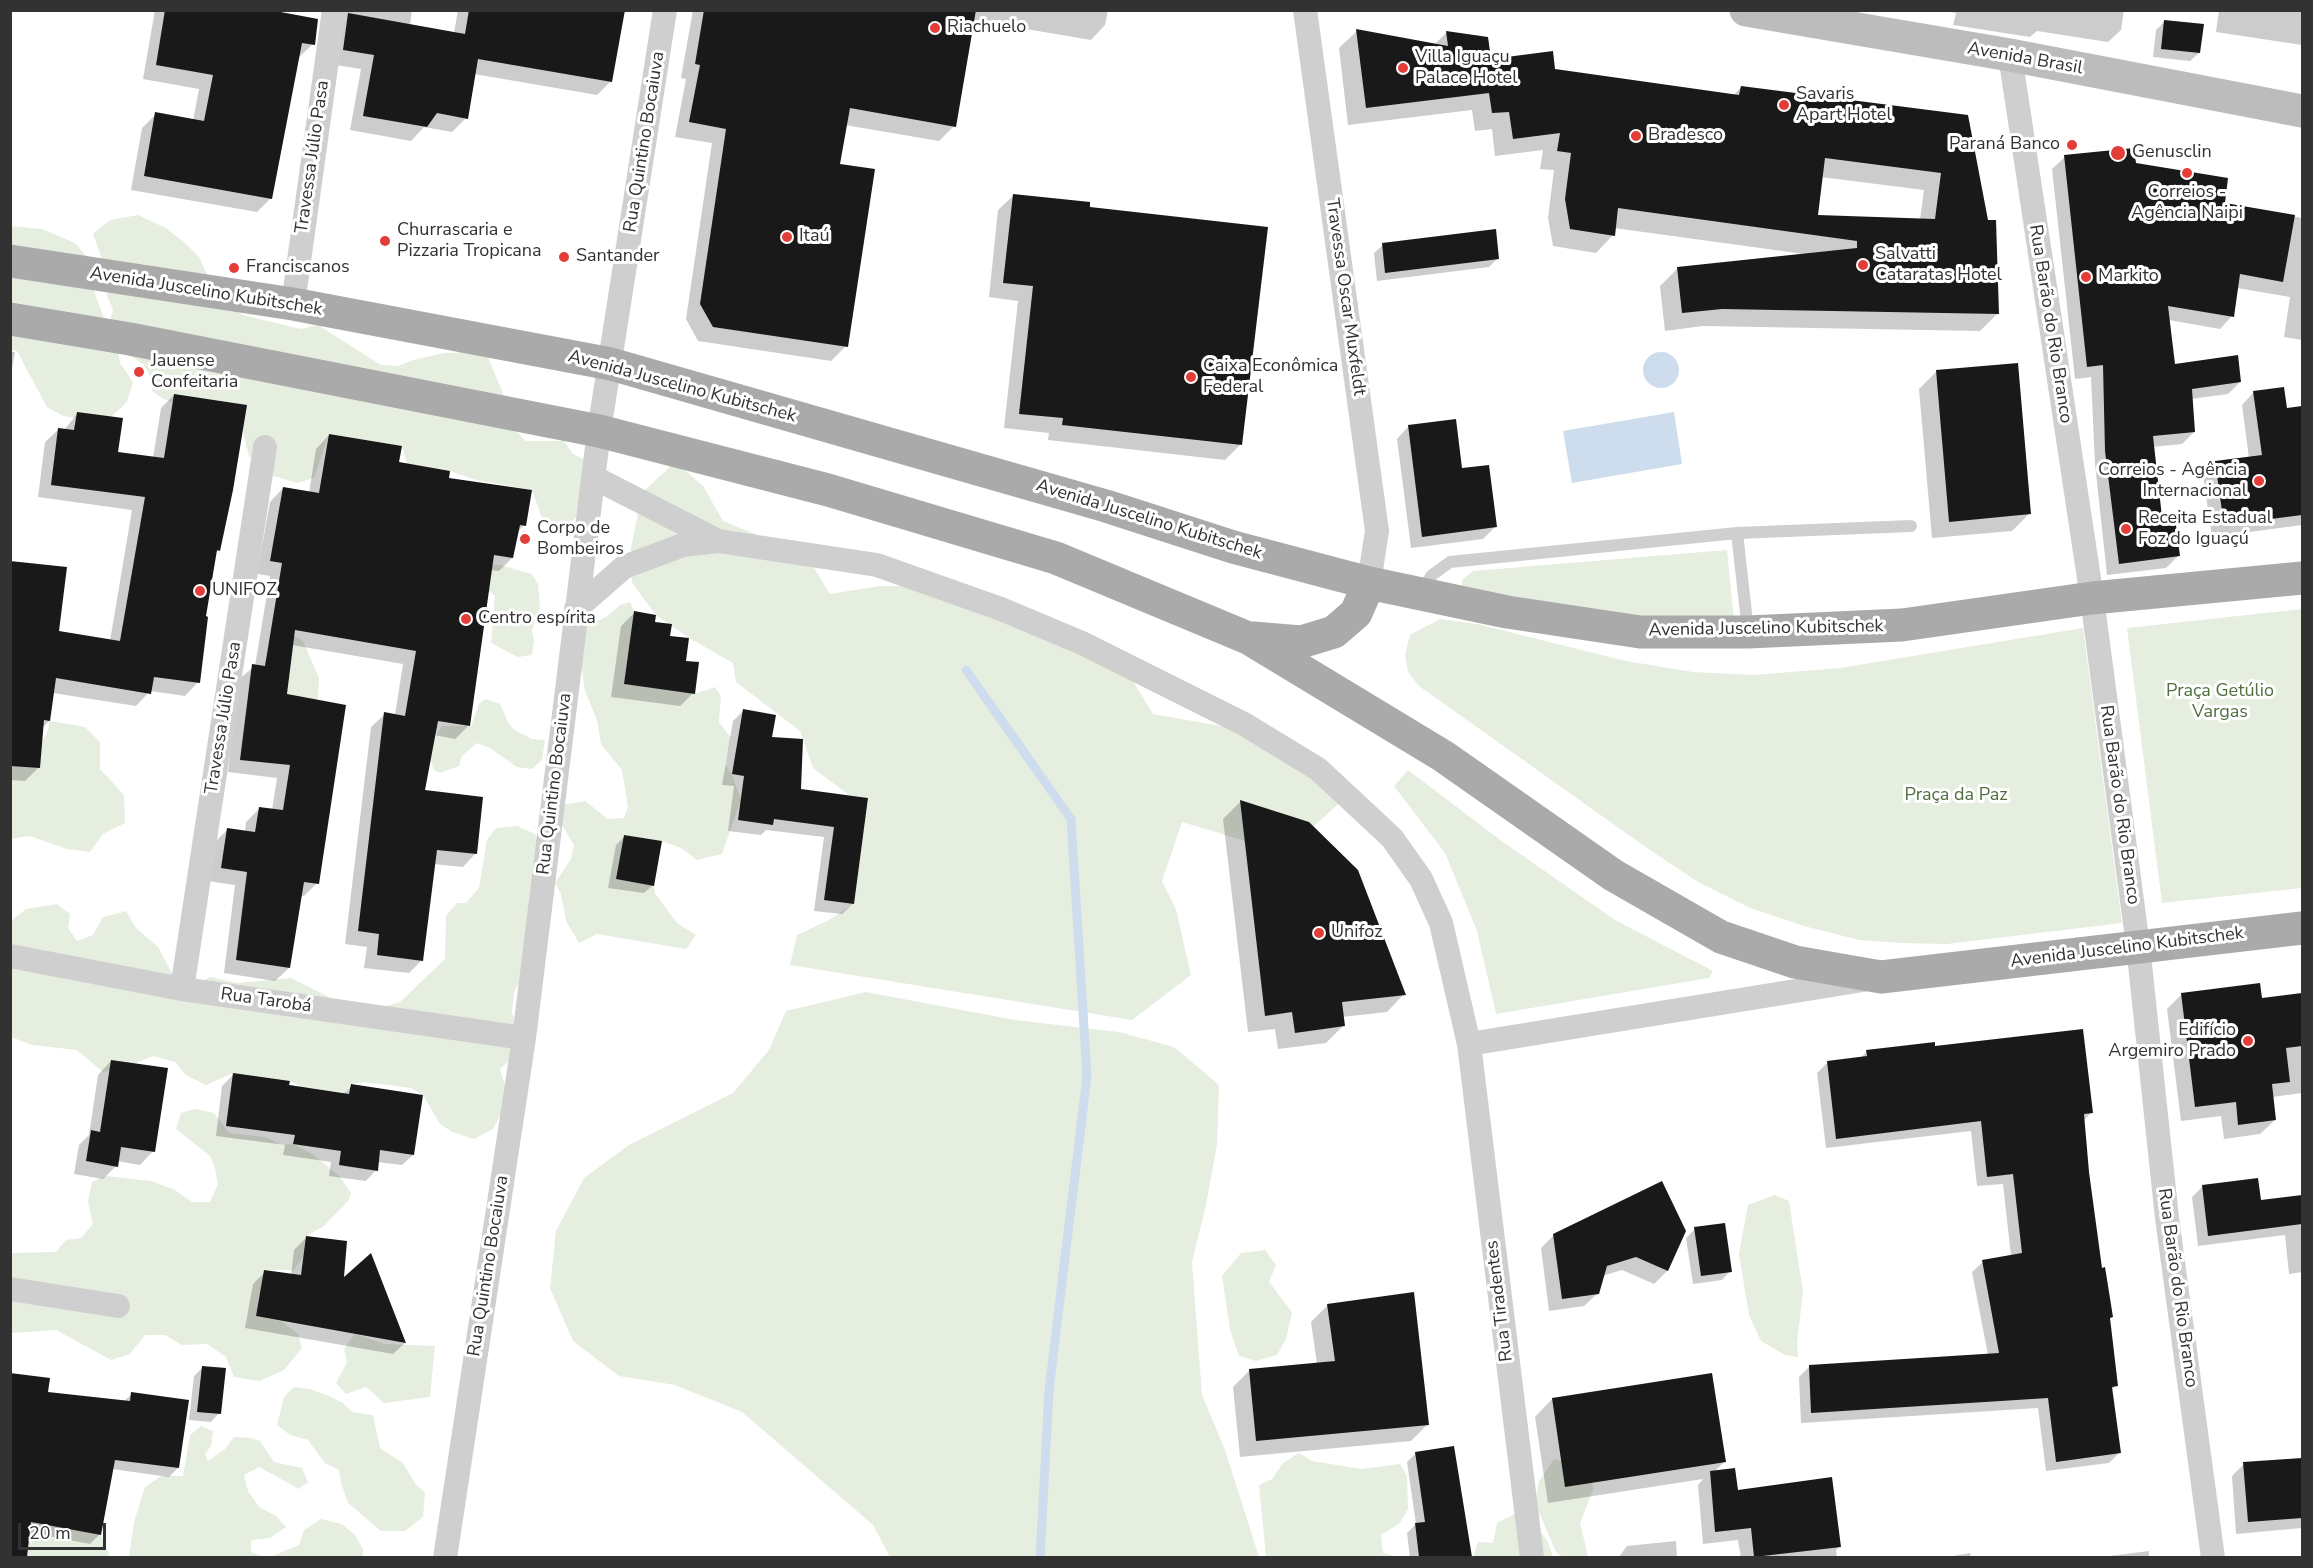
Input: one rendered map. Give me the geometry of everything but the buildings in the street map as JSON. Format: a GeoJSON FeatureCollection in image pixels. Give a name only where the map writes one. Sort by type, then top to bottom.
{"type":"FeatureCollection","features":[{"type":"Feature","properties":{"kind":"main road","name":"Avenida Juscelino Kubitschek"},"geometry":{"type":"LineString","coordinates":[[10,261],[293,304],[611,364],[1106,506],[1233,547],[1369,583],[1507,612],[1640,632],[1748,632],[1902,625],[2092,598],[2302,578]]}},
{"type":"Feature","properties":{"kind":"main road","name":"Avenida Juscelino Kubitschek"},"geometry":{"type":"LineString","coordinates":[[10,319],[141,341],[599,431],[828,490],[1056,558],[1248,638],[1443,756],[1614,875],[1721,938],[1795,962],[1881,977],[2302,928]]}},
{"type":"Feature","properties":{"kind":"main road"},"geometry":{"type":"LineString","coordinates":[[1248,638],[1302,642],[1334,632],[1356,613],[1369,583]]}},
{"type":"Feature","properties":{"kind":"street","name":"Travessa Júlio Pasa"},"geometry":{"type":"LineString","coordinates":[[293,304],[334,10]]}},
{"type":"Feature","properties":{"kind":"street","name":"Rua Quintino Bocaiuva"},"geometry":{"type":"LineString","coordinates":[[445,1557],[524,1038],[599,431],[665,10]]}},
{"type":"Feature","properties":{"kind":"street","name":"Travessa Oscar Muxfeldt"},"geometry":{"type":"LineString","coordinates":[[1305,10],[1377,531],[1369,583]]}},
{"type":"Feature","properties":{"kind":"street","name":"Avenida Brasil"},"geometry":{"type":"LineString","coordinates":[[1746,10],[2010,55],[2302,111]]}},
{"type":"Feature","properties":{"kind":"street","name":"Rua Barão do Rio Branco"},"geometry":{"type":"LineString","coordinates":[[2010,55],[2092,598],[2138,946],[2167,1218],[2213,1557]]}},
{"type":"Feature","properties":{"kind":"street","name":"Travessa Júlio Pasa"},"geometry":{"type":"LineString","coordinates":[[182,989],[265,447]]}},
{"type":"Feature","properties":{"kind":"street"},"geometry":{"type":"LineString","coordinates":[[593,477],[718,542]]}},
{"type":"Feature","properties":{"kind":"street"},"geometry":{"type":"LineString","coordinates":[[576,609],[624,567],[683,545],[718,542]]}},
{"type":"Feature","properties":{"kind":"street","name":"Rua Tiradentes"},"geometry":{"type":"LineString","coordinates":[[718,542],[877,565],[1001,609],[1146,674],[1244,724],[1318,769],[1392,838],[1422,879],[1442,923],[1468,1044],[1532,1557]]}},
{"type":"Feature","properties":{"kind":"street","name":"Rua Tarobá"},"geometry":{"type":"LineString","coordinates":[[10,956],[182,989],[524,1038]]}},
{"type":"Feature","properties":{"kind":"street","name":"Avenida Juscelino Kubitschek"},"geometry":{"type":"LineString","coordinates":[[1468,1044],[1881,977]]}},
{"type":"Feature","properties":{"kind":"street"},"geometry":{"type":"LineString","coordinates":[[10,1289],[118,1306]]}},
{"type":"Feature","properties":{"kind":"lane"},"geometry":{"type":"LineString","coordinates":[[1419,595],[1432,575],[1450,562],[1737,533],[1911,525]]}},
{"type":"Feature","properties":{"kind":"lane"},"geometry":{"type":"LineString","coordinates":[[1737,533],[1748,632]]}},
{"type":"Feature","properties":{"kind":"green space"},"geometry":{"type":"Polygon","coordinates":[[[138,215],[166,228],[186,244],[199,257],[212,285],[228,305],[243,315],[301,329],[318,325],[381,365],[398,366],[444,353],[486,352],[502,391],[511,427],[526,441],[564,441],[573,454],[588,462],[588,506],[569,524],[543,521],[532,490],[476,480],[450,471],[407,464],[402,446],[329,434],[314,478],[297,483],[267,474],[249,456],[239,414],[233,403],[209,399],[183,407],[164,399],[152,391],[149,373],[143,364],[117,347],[120,363],[133,382],[127,402],[111,417],[80,419],[63,416],[47,407],[17,351],[11,350],[11,226],[42,229],[75,243],[93,264],[94,291],[108,329],[113,309],[107,296],[108,276],[93,234],[110,220],[138,215]]]}},
{"type":"Feature","properties":{"kind":"green space"},"geometry":{"type":"Polygon","coordinates":[[[675,462],[703,486],[723,521],[760,536],[812,565],[830,594],[879,586],[929,586],[1125,668],[1153,714],[1238,729],[1343,800],[1303,836],[1252,843],[1182,822],[1162,881],[1176,909],[1191,975],[1132,1020],[790,965],[797,935],[827,921],[854,904],[868,798],[849,795],[813,768],[800,731],[736,682],[733,663],[689,638],[656,615],[632,583],[631,548],[642,493],[675,462]]]}},
{"type":"Feature","properties":{"kind":"green space"},"geometry":{"type":"Polygon","coordinates":[[[1727,550],[1734,620],[1639,622],[1462,587],[1462,580],[1473,571],[1727,550]]]}},
{"type":"Feature","properties":{"kind":"green space"},"geometry":{"type":"Polygon","coordinates":[[[491,565],[500,565],[532,574],[538,584],[540,606],[532,630],[534,641],[532,655],[518,657],[491,643],[495,596],[482,586],[491,565]]]}},
{"type":"Feature","properties":{"kind":"green space"},"geometry":{"type":"Polygon","coordinates":[[[630,602],[634,611],[624,684],[695,694],[715,687],[721,696],[719,722],[731,738],[725,765],[732,774],[741,800],[722,854],[697,860],[681,848],[662,841],[624,835],[616,879],[654,886],[655,893],[677,923],[696,935],[686,949],[597,934],[579,943],[566,921],[561,894],[555,883],[571,859],[574,845],[562,825],[562,805],[585,801],[608,819],[624,818],[628,807],[622,770],[601,744],[597,720],[585,691],[580,658],[585,627],[606,617],[620,605],[630,602]]]}},
{"type":"Feature","properties":{"kind":"green space","name":"Praça Getúlio Vargas"},"geometry":{"type":"Polygon","coordinates":[[[2302,609],[2302,888],[2162,903],[2127,628],[2302,609]]]}},
{"type":"Feature","properties":{"kind":"green space","name":"Praça da Paz"},"geometry":{"type":"Polygon","coordinates":[[[1440,619],[1477,624],[1626,661],[1693,672],[1754,675],[1840,668],[2083,628],[2122,923],[1947,944],[1901,943],[1859,940],[1804,926],[1750,908],[1698,882],[1647,848],[1419,686],[1408,672],[1405,655],[1410,635],[1440,619]]]}},
{"type":"Feature","properties":{"kind":"green space"},"geometry":{"type":"Polygon","coordinates":[[[294,636],[303,641],[319,678],[318,699],[306,706],[286,706],[290,669],[264,665],[272,643],[294,636]]]}},
{"type":"Feature","properties":{"kind":"green space"},"geometry":{"type":"Polygon","coordinates":[[[485,699],[500,704],[509,724],[516,731],[532,739],[545,740],[542,760],[532,769],[517,767],[490,748],[477,743],[462,756],[459,766],[440,773],[434,770],[430,760],[435,738],[442,726],[471,726],[479,704],[485,699]]]}},
{"type":"Feature","properties":{"kind":"green space"},"geometry":{"type":"Polygon","coordinates":[[[50,721],[85,727],[100,742],[100,769],[124,795],[125,823],[103,834],[90,852],[67,849],[30,836],[11,839],[11,762],[32,758],[47,733],[50,721]]]}},
{"type":"Feature","properties":{"kind":"green space"},"geometry":{"type":"Polygon","coordinates":[[[1408,770],[1503,842],[1615,920],[1713,971],[1709,978],[1496,1014],[1477,931],[1445,853],[1394,786],[1408,770]]]}},
{"type":"Feature","properties":{"kind":"green space"},"geometry":{"type":"Polygon","coordinates":[[[517,826],[535,834],[544,846],[530,962],[514,992],[512,1012],[518,1033],[515,1056],[500,1069],[509,1098],[493,1129],[474,1139],[452,1132],[440,1124],[423,1095],[411,1088],[364,1082],[351,1084],[344,1093],[302,1087],[290,1081],[233,1073],[206,1085],[186,1075],[175,1062],[153,1056],[121,1069],[103,1072],[77,1050],[32,1045],[11,1037],[10,922],[26,909],[57,904],[70,914],[68,928],[77,941],[93,935],[103,917],[126,911],[136,928],[158,947],[177,982],[193,986],[210,977],[237,983],[291,978],[337,1001],[379,1008],[400,1002],[445,959],[446,916],[457,903],[466,903],[479,888],[487,840],[496,828],[517,826]]]}},
{"type":"Feature","properties":{"kind":"green space"},"geometry":{"type":"Polygon","coordinates":[[[866,992],[1015,1020],[1119,1032],[1174,1047],[1219,1085],[1217,1144],[1206,1205],[1192,1262],[1202,1395],[1225,1450],[1259,1557],[890,1557],[873,1525],[742,1412],[675,1385],[619,1376],[573,1341],[550,1288],[556,1231],[584,1178],[629,1145],[733,1093],[769,1050],[786,1011],[866,992]]]}},
{"type":"Feature","properties":{"kind":"green space"},"geometry":{"type":"Polygon","coordinates":[[[195,1109],[214,1113],[229,1133],[265,1137],[282,1145],[293,1144],[314,1155],[340,1177],[351,1193],[348,1201],[324,1226],[306,1236],[303,1257],[294,1270],[264,1270],[256,1316],[281,1321],[298,1334],[302,1348],[284,1370],[260,1381],[234,1377],[226,1357],[207,1344],[182,1345],[165,1335],[145,1335],[130,1354],[111,1360],[56,1330],[11,1333],[11,1253],[56,1252],[66,1240],[81,1238],[93,1224],[88,1202],[92,1182],[106,1176],[151,1181],[175,1190],[192,1202],[210,1202],[218,1184],[210,1156],[176,1129],[181,1113],[195,1109]]]}},
{"type":"Feature","properties":{"kind":"green space"},"geometry":{"type":"Polygon","coordinates":[[[1775,1195],[1789,1201],[1803,1292],[1797,1343],[1798,1357],[1785,1355],[1761,1341],[1749,1315],[1739,1254],[1748,1205],[1775,1195]]]}},
{"type":"Feature","properties":{"kind":"green space"},"geometry":{"type":"Polygon","coordinates":[[[1265,1250],[1276,1265],[1269,1282],[1292,1312],[1286,1339],[1277,1355],[1256,1361],[1239,1356],[1230,1330],[1222,1276],[1241,1253],[1265,1250]]]}},
{"type":"Feature","properties":{"kind":"green space"},"geometry":{"type":"Polygon","coordinates":[[[355,1334],[384,1344],[435,1346],[430,1397],[384,1403],[366,1387],[346,1394],[336,1383],[347,1362],[344,1349],[355,1334]]]}},
{"type":"Feature","properties":{"kind":"green space"},"geometry":{"type":"Polygon","coordinates":[[[294,1387],[310,1389],[329,1396],[343,1403],[352,1412],[373,1415],[380,1448],[403,1463],[416,1485],[425,1492],[423,1517],[405,1531],[381,1531],[348,1503],[339,1470],[325,1463],[308,1440],[290,1435],[277,1425],[284,1397],[294,1387]]]}},
{"type":"Feature","properties":{"kind":"green space"},"geometry":{"type":"Polygon","coordinates":[[[201,1426],[213,1431],[211,1446],[205,1454],[208,1461],[225,1449],[234,1437],[251,1438],[260,1441],[274,1462],[302,1468],[308,1482],[299,1489],[259,1467],[244,1475],[248,1491],[259,1507],[276,1516],[286,1527],[270,1538],[251,1540],[251,1552],[264,1557],[129,1557],[134,1522],[145,1487],[161,1476],[183,1476],[190,1435],[201,1426]]]}},
{"type":"Feature","properties":{"kind":"green space"},"geometry":{"type":"Polygon","coordinates":[[[1299,1453],[1312,1461],[1361,1469],[1400,1464],[1407,1476],[1408,1509],[1399,1524],[1381,1535],[1383,1553],[1399,1557],[1266,1557],[1259,1485],[1272,1479],[1283,1463],[1299,1453]]]}},
{"type":"Feature","properties":{"kind":"green space"},"geometry":{"type":"Polygon","coordinates":[[[1554,1459],[1576,1464],[1592,1474],[1593,1490],[1580,1523],[1588,1556],[1562,1557],[1556,1552],[1535,1503],[1539,1481],[1554,1459]]]}},
{"type":"Feature","properties":{"kind":"green space"},"geometry":{"type":"Polygon","coordinates":[[[1526,1508],[1536,1527],[1547,1540],[1553,1557],[1473,1558],[1478,1542],[1493,1543],[1497,1523],[1526,1508]]]}},
{"type":"Feature","properties":{"kind":"green space"},"geometry":{"type":"Polygon","coordinates":[[[32,1514],[83,1518],[101,1535],[110,1557],[11,1557],[10,1531],[32,1514]]]}},
{"type":"Feature","properties":{"kind":"green space"},"geometry":{"type":"Polygon","coordinates":[[[321,1519],[342,1524],[355,1535],[363,1549],[363,1557],[270,1557],[299,1545],[304,1530],[321,1519]]]}},
{"type":"Feature","properties":{"kind":"water"},"geometry":{"type":"Polygon","coordinates":[[[1661,352],[1674,357],[1679,370],[1674,383],[1661,388],[1648,383],[1643,370],[1648,357],[1661,352]]]}},
{"type":"Feature","properties":{"kind":"water"},"geometry":{"type":"Polygon","coordinates":[[[1674,412],[1682,464],[1572,483],[1563,431],[1674,412]]]}},
{"type":"Feature","properties":{"kind":"waterway"},"geometry":{"type":"LineString","coordinates":[[966,670],[1071,819],[1087,1076],[1049,1390],[1040,1558]]}},
{"type":"Feature","properties":{"kind":"place","name":"Riachuelo"},"geometry":{"type":"Point","coordinates":[935,28]}},
{"type":"Feature","properties":{"kind":"place","name":"Villa Iguaçu Palace Hotel"},"geometry":{"type":"Point","coordinates":[1403,68]}},
{"type":"Feature","properties":{"kind":"place","name":"Savaris Apart Hotel"},"geometry":{"type":"Point","coordinates":[1784,105]}},
{"type":"Feature","properties":{"kind":"place","name":"Bradesco"},"geometry":{"type":"Point","coordinates":[1636,136]}},
{"type":"Feature","properties":{"kind":"place","name":"Paraná Banco"},"geometry":{"type":"Point","coordinates":[2072,145]}},
{"type":"Feature","properties":{"kind":"place","name":"Genusclin"},"geometry":{"type":"Point","coordinates":[2118,153]}},
{"type":"Feature","properties":{"kind":"place","name":"Correios - Agência Naipi"},"geometry":{"type":"Point","coordinates":[2187,173]}},
{"type":"Feature","properties":{"kind":"place","name":"Itaú"},"geometry":{"type":"Point","coordinates":[787,237]}},
{"type":"Feature","properties":{"kind":"place","name":"Churrascaria e Pizzaria Tropicana"},"geometry":{"type":"Point","coordinates":[385,241]}},
{"type":"Feature","properties":{"kind":"place","name":"Santander"},"geometry":{"type":"Point","coordinates":[564,257]}},
{"type":"Feature","properties":{"kind":"place","name":"Salvatti Cataratas Hotel"},"geometry":{"type":"Point","coordinates":[1863,265]}},
{"type":"Feature","properties":{"kind":"place","name":"Franciscanos"},"geometry":{"type":"Point","coordinates":[234,268]}},
{"type":"Feature","properties":{"kind":"place","name":"Markito"},"geometry":{"type":"Point","coordinates":[2086,277]}},
{"type":"Feature","properties":{"kind":"place","name":"Jauense Confeitaria"},"geometry":{"type":"Point","coordinates":[139,372]}},
{"type":"Feature","properties":{"kind":"place","name":"Caixa Econômica Federal"},"geometry":{"type":"Point","coordinates":[1191,377]}},
{"type":"Feature","properties":{"kind":"place","name":"Correios - Agência Internacional"},"geometry":{"type":"Point","coordinates":[2259,481]}},
{"type":"Feature","properties":{"kind":"place","name":"Receita Estadual Foz do Iguaçú"},"geometry":{"type":"Point","coordinates":[2126,529]}},
{"type":"Feature","properties":{"kind":"place","name":"Corpo de Bombeiros"},"geometry":{"type":"Point","coordinates":[525,539]}},
{"type":"Feature","properties":{"kind":"place","name":"UNIFOZ"},"geometry":{"type":"Point","coordinates":[200,591]}},
{"type":"Feature","properties":{"kind":"place","name":"Centro espírita"},"geometry":{"type":"Point","coordinates":[466,619]}},
{"type":"Feature","properties":{"kind":"place","name":"Unifoz"},"geometry":{"type":"Point","coordinates":[1319,933]}},
{"type":"Feature","properties":{"kind":"place","name":"Edifício Argemiro Prado"},"geometry":{"type":"Point","coordinates":[2248,1041]}}]}
